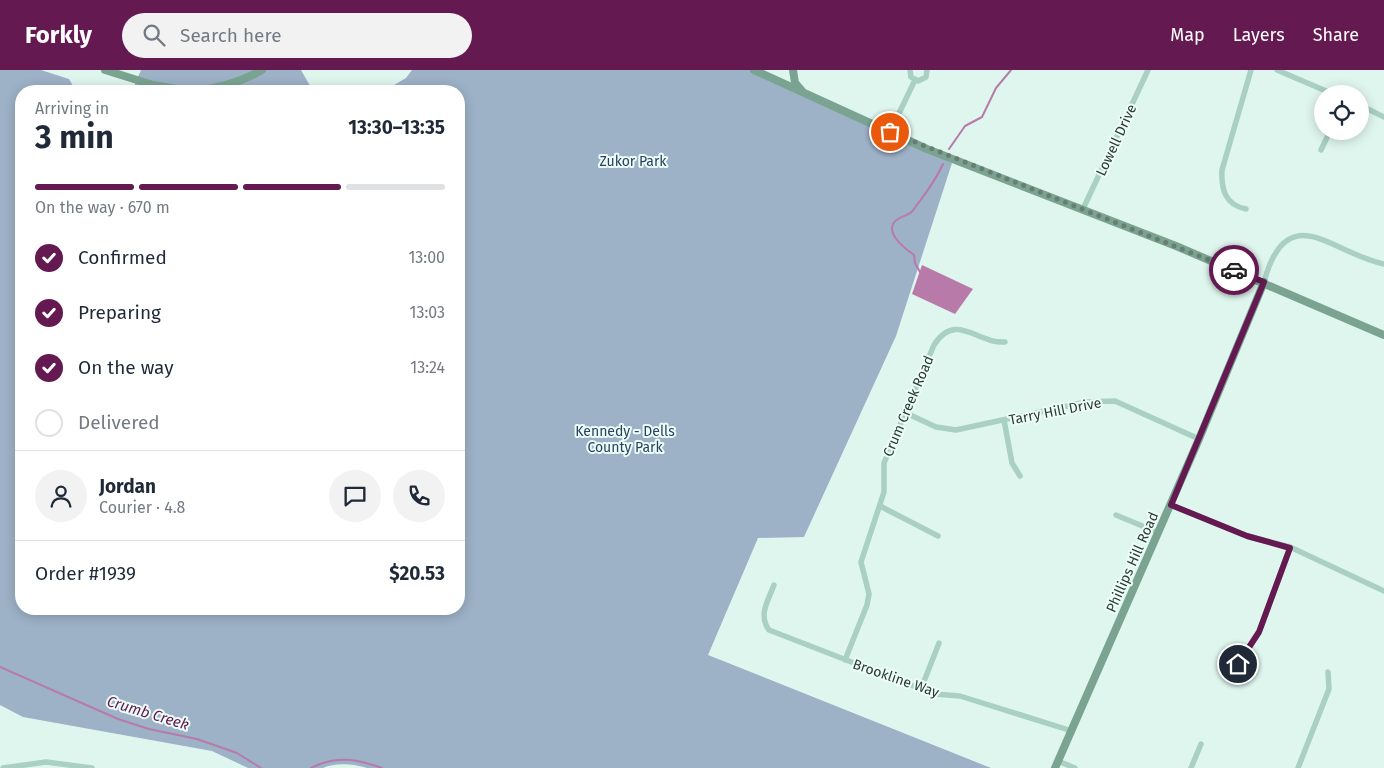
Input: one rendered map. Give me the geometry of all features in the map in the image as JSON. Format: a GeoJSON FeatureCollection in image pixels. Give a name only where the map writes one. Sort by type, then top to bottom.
{"type":"FeatureCollection","features":[{"type":"Feature","properties":{"kind":"street"},"geometry":{"type":"LineString","coordinates":[[105,70],[153,85]]}},
{"type":"Feature","properties":{"kind":"street"},"geometry":{"type":"LineString","coordinates":[[230,85],[262,70]]}},
{"type":"Feature","properties":{"kind":"street"},"geometry":{"type":"LineString","coordinates":[[754,70],[807,96],[890,132],[1264,282],[1384,335]]}},
{"type":"Feature","properties":{"kind":"street"},"geometry":{"type":"LineString","coordinates":[[784,84],[792,70]]}},
{"type":"Feature","properties":{"kind":"street"},"geometry":{"type":"LineString","coordinates":[[792,70],[796,85],[807,96]]}},
{"type":"Feature","properties":{"kind":"street"},"geometry":{"type":"LineString","coordinates":[[910,70],[911,77],[915,80]]}},
{"type":"Feature","properties":{"kind":"street"},"geometry":{"type":"LineString","coordinates":[[915,80],[924,79],[927,70]]}},
{"type":"Feature","properties":{"kind":"street","name":"Lowell Drive"},"geometry":{"type":"LineString","coordinates":[[1083,209],[1148,70]]}},
{"type":"Feature","properties":{"kind":"street"},"geometry":{"type":"LineString","coordinates":[[1246,209],[1238,207],[1227,199],[1222,180],[1222,170],[1251,70]]}},
{"type":"Feature","properties":{"kind":"street"},"geometry":{"type":"LineString","coordinates":[[1276,70],[1314,86]]}},
{"type":"Feature","properties":{"kind":"street"},"geometry":{"type":"LineString","coordinates":[[890,132],[915,80]]}},
{"type":"Feature","properties":{"kind":"street"},"geometry":{"type":"LineString","coordinates":[[1369,110],[1384,117]]}},
{"type":"Feature","properties":{"kind":"street"},"geometry":{"type":"LineString","coordinates":[[1321,150],[1326,140]]}},
{"type":"Feature","properties":{"kind":"street"},"geometry":{"type":"LineString","coordinates":[[1264,282],[1280,248],[1289,239],[1301,235],[1317,237],[1384,264]]}},
{"type":"Feature","properties":{"kind":"street","name":"Phillips Hill Road"},"geometry":{"type":"LineString","coordinates":[[1056,764],[1200,439],[1264,282]]}},
{"type":"Feature","properties":{"kind":"street","name":"Crum Creek Road"},"geometry":{"type":"LineString","coordinates":[[845,660],[867,605],[869,594],[862,562],[864,549],[884,492],[884,463],[934,344],[946,331],[962,329],[991,341],[1005,342]]}},
{"type":"Feature","properties":{"kind":"street","name":"Tarry Hill Drive"},"geometry":{"type":"LineString","coordinates":[[906,413],[946,430],[956,430],[1086,402],[1116,401],[1200,439]]}},
{"type":"Feature","properties":{"kind":"street"},"geometry":{"type":"LineString","coordinates":[[1004,420],[1012,463],[1020,476]]}},
{"type":"Feature","properties":{"kind":"street"},"geometry":{"type":"LineString","coordinates":[[1171,505],[1247,536],[1290,548],[1384,591]]}},
{"type":"Feature","properties":{"kind":"street"},"geometry":{"type":"LineString","coordinates":[[880,506],[938,536]]}},
{"type":"Feature","properties":{"kind":"street"},"geometry":{"type":"LineString","coordinates":[[1116,515],[1159,533]]}},
{"type":"Feature","properties":{"kind":"street"},"geometry":{"type":"LineString","coordinates":[[1238,664],[1259,632],[1290,548]]}},
{"type":"Feature","properties":{"kind":"street","name":"Brookline Way"},"geometry":{"type":"LineString","coordinates":[[774,585],[763,612],[763,622],[769,630],[934,694],[960,696],[1072,731]]}},
{"type":"Feature","properties":{"kind":"street"},"geometry":{"type":"LineString","coordinates":[[921,689],[939,643]]}},
{"type":"Feature","properties":{"kind":"street"},"geometry":{"type":"LineString","coordinates":[[1298,768],[1329,689],[1328,672]]}},
{"type":"Feature","properties":{"kind":"street"},"geometry":{"type":"LineString","coordinates":[[1191,768],[1201,744]]}},
{"type":"Feature","properties":{"kind":"street"},"geometry":{"type":"LineString","coordinates":[[3,768],[46,762],[92,768]]}},
{"type":"Feature","properties":{"kind":"street"},"geometry":{"type":"LineString","coordinates":[[1056,764],[1075,768]]}},
{"type":"Feature","properties":{"kind":"green space","name":"Kennedy - Dells County Park"},"geometry":{"type":"Polygon","coordinates":[[[0,70],[41,70],[69,79],[72,85],[15,85],[15,615],[465,615],[465,85],[394,85],[406,78],[412,70],[751,70],[952,163],[896,336],[804,537],[758,538],[708,655],[991,768],[367,768],[345,764],[323,768],[248,768],[212,751],[23,717],[0,705],[0,70]]]}},
{"type":"Feature","properties":{"kind":"green space"},"geometry":{"type":"Polygon","coordinates":[[[141,70],[301,70],[310,85],[135,85],[141,70]]]}},
{"type":"Feature","properties":{"kind":"shaded area"},"geometry":{"type":"Polygon","coordinates":[[[922,265],[973,289],[955,314],[912,294],[922,265]]]}},
{"type":"Feature","properties":{"kind":"waterway"},"geometry":{"type":"LineString","coordinates":[[949,149],[965,126],[982,117],[996,88],[1011,70]]}},
{"type":"Feature","properties":{"kind":"waterway"},"geometry":{"type":"LineString","coordinates":[[920,272],[915,263],[914,255],[905,248],[893,233],[893,223],[912,211],[933,182],[943,164]]}},
{"type":"Feature","properties":{"kind":"waterway","name":"Crumb Creek"},"geometry":{"type":"LineString","coordinates":[[0,667],[118,719],[149,729],[197,739],[237,753],[261,768]]}},
{"type":"Feature","properties":{"kind":"waterway","name":"Crumb Creek"},"geometry":{"type":"LineString","coordinates":[[311,768],[329,761],[338,760],[364,762],[382,768]]}},
{"type":"Feature","properties":{"kind":"way so far"},"geometry":{"type":"LineString","coordinates":[[890,132],[927,149],[1152,236],[1234,270]]}},
{"type":"Feature","properties":{"kind":"route"},"geometry":{"type":"LineString","coordinates":[[1234,270],[1264,282],[1171,505],[1247,536],[1290,548],[1259,632],[1238,664]]}},
{"type":"Feature","properties":{"kind":"park label","name":"Zukor Park"},"geometry":{"type":"Point","coordinates":[633,161]}}]}
